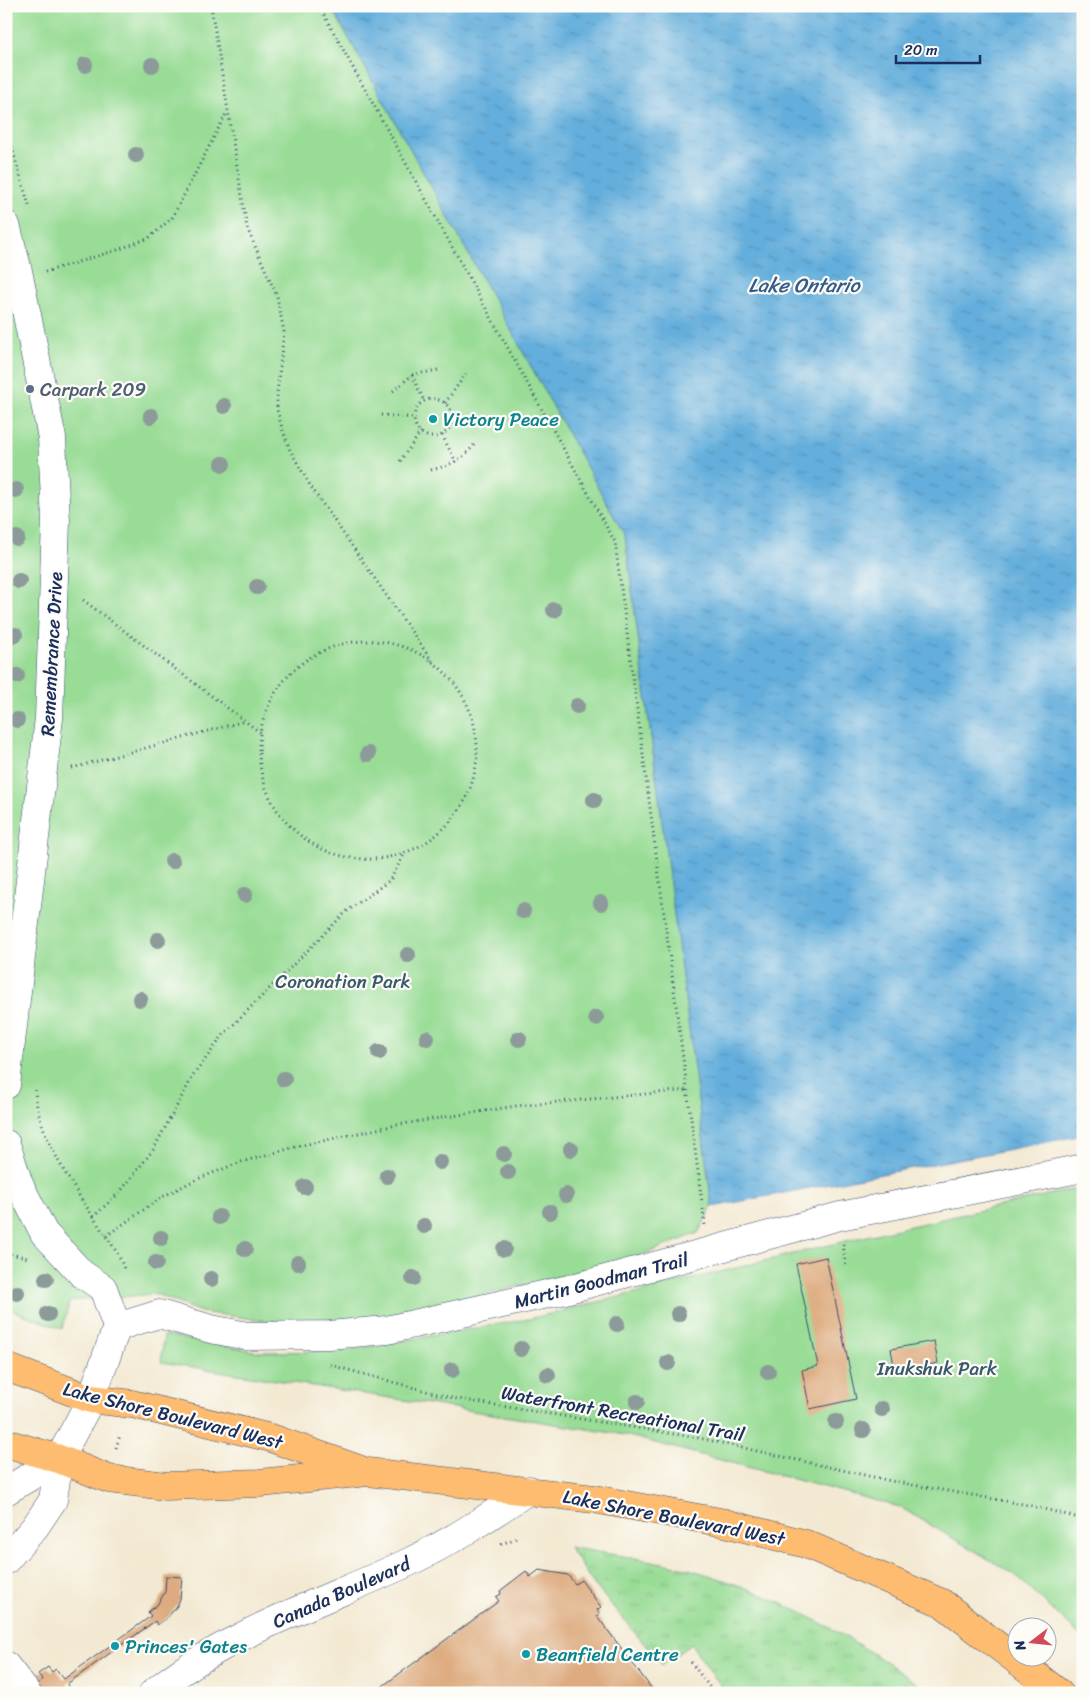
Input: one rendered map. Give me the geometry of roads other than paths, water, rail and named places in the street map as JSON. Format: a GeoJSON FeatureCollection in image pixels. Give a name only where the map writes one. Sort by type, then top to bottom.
{"type":"FeatureCollection","features":[{"type":"Feature","properties":{"kind":"highway","name":"Lake Shore Boulevard West"},"geometry":{"type":"LineString","coordinates":[[6,1367],[91,1399],[132,1404],[271,1438],[368,1472]]}},
{"type":"Feature","properties":{"kind":"highway","name":"Lake Shore Boulevard West"},"geometry":{"type":"LineString","coordinates":[[6,1443],[59,1459],[109,1479],[166,1486],[260,1483],[368,1472],[594,1499],[725,1523],[806,1544],[942,1603],[1058,1693]]}},
{"type":"Feature","properties":{"kind":"street","name":"Remembrance Drive"},"geometry":{"type":"LineString","coordinates":[[6,226],[18,271],[52,438],[56,521],[49,718],[6,1085]]}},
{"type":"Feature","properties":{"kind":"street"},"geometry":{"type":"LineString","coordinates":[[6,1144],[16,1176],[44,1233],[82,1274],[103,1288],[117,1327],[91,1399],[59,1459],[53,1500],[35,1528],[6,1560]]}},
{"type":"Feature","properties":{"kind":"street","name":"Martin Goodman Trail"},"geometry":{"type":"LineString","coordinates":[[117,1327],[159,1314],[211,1329],[247,1336],[329,1335],[387,1330],[565,1290],[709,1253],[840,1216],[1083,1168]]}},
{"type":"Feature","properties":{"kind":"street"},"geometry":{"type":"LineString","coordinates":[[6,1492],[59,1459]]}},
{"type":"Feature","properties":{"kind":"street","name":"Canada Boulevard"},"geometry":{"type":"LineString","coordinates":[[154,1693],[184,1669],[233,1641],[410,1561],[459,1536],[529,1490]]}},
{"type":"Feature","properties":{"kind":"street"},"geometry":{"type":"LineString","coordinates":[[6,1666],[27,1693]]}},
{"type":"Feature","properties":{"kind":"water","name":"Lake Ontario"},"geometry":{"type":"Polygon","coordinates":[[[331,6],[1083,6],[1083,1135],[712,1207],[625,536],[331,6]]]}},
{"type":"Feature","properties":{"kind":"place","name":"Carpark 209"},"geometry":{"type":"Point","coordinates":[30,389]}},
{"type":"Feature","properties":{"kind":"place","name":"Victory Peace"},"geometry":{"type":"Point","coordinates":[433,419]}},
{"type":"Feature","properties":{"kind":"place","name":"Princes' Gates"},"geometry":{"type":"Point","coordinates":[115,1646]}},
{"type":"Feature","properties":{"kind":"place","name":"Beanfield Centre"},"geometry":{"type":"Point","coordinates":[526,1654]}},
{"type":"Feature","properties":{"kind":"park label","name":"Coronation Park"},"geometry":{"type":"Point","coordinates":[343,981]}},
{"type":"Feature","properties":{"kind":"park label","name":"Inukshuk Park"},"geometry":{"type":"Point","coordinates":[937,1368]}}]}
